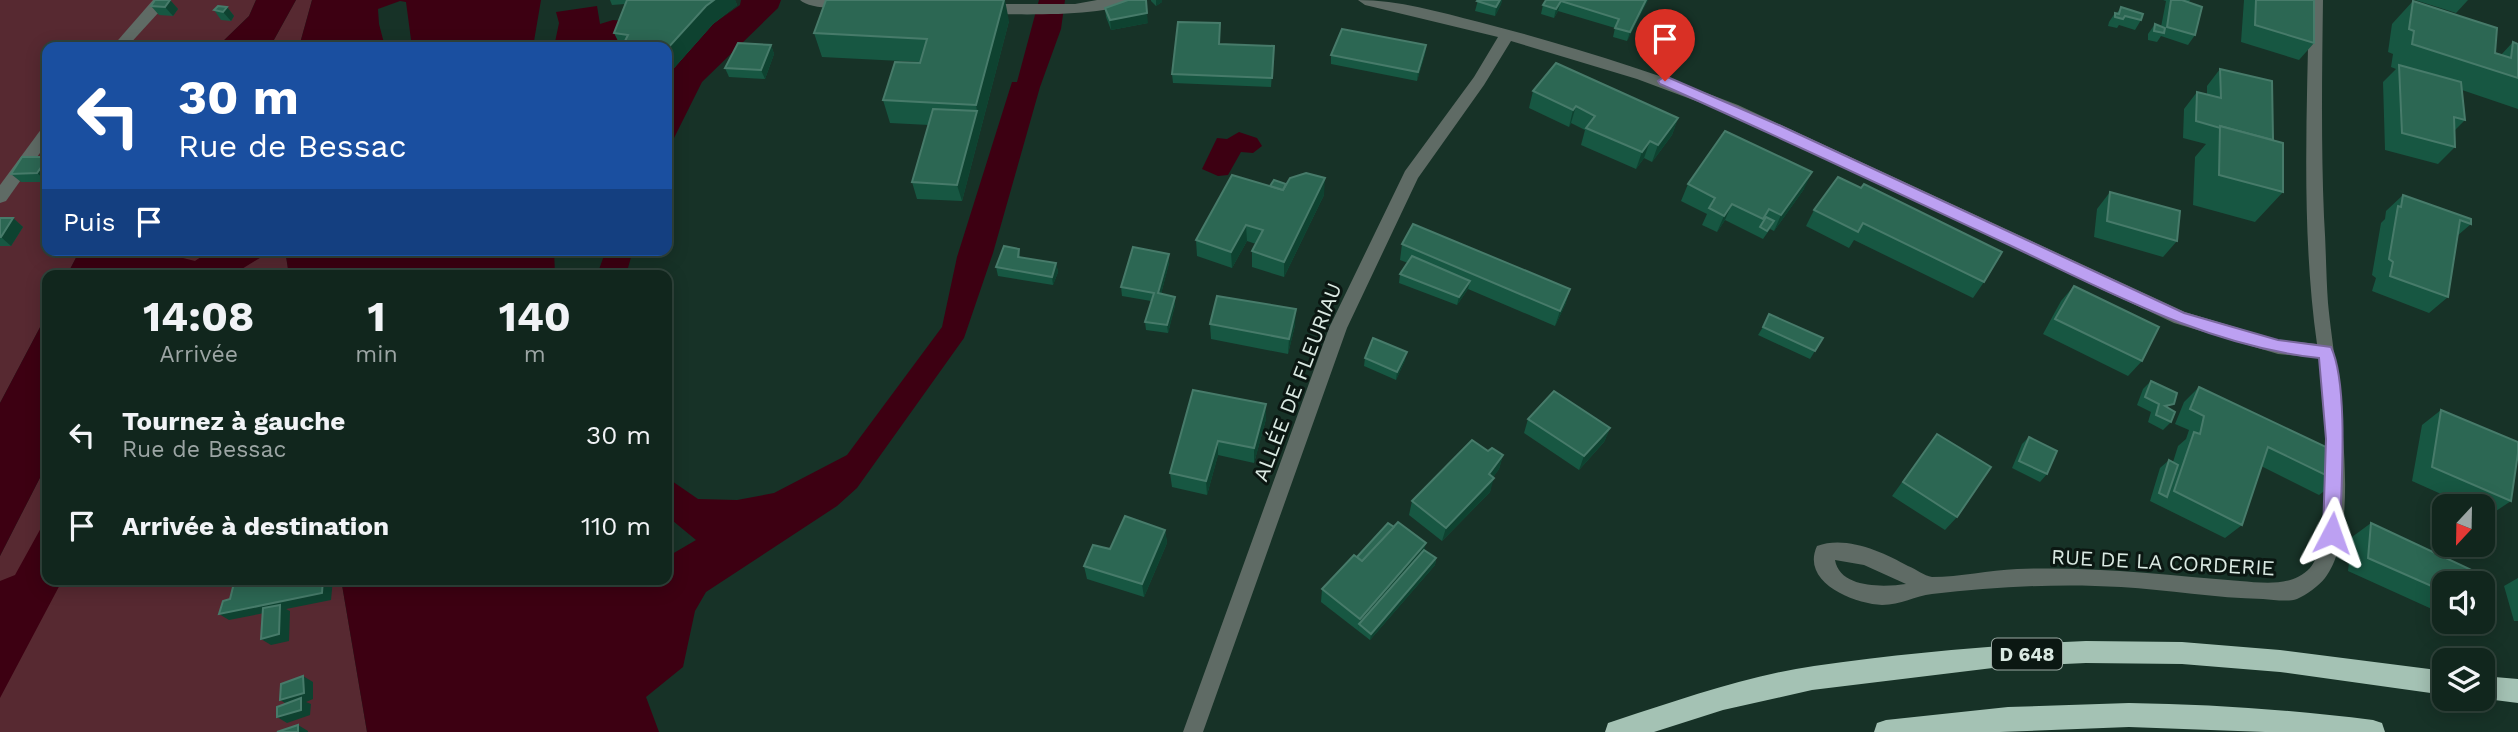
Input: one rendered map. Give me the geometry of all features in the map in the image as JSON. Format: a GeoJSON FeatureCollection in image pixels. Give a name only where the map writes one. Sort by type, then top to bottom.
{"type":"FeatureCollection","features":[{"type":"Feature","properties":{"kind":"highway","name":"D 648"},"geometry":{"type":"LineString","coordinates":[[1617,732],[1723,698],[1812,678],[2001,656],[2086,652],[2182,653],[2280,661],[2432,681]]}},
{"type":"Feature","properties":{"kind":"highway"},"geometry":{"type":"LineString","coordinates":[[2495,689],[2518,691]]}},
{"type":"Feature","properties":{"kind":"highway"},"geometry":{"type":"LineString","coordinates":[[2495,691],[2518,696]]}},
{"type":"Feature","properties":{"kind":"highway"},"geometry":{"type":"LineString","coordinates":[[1886,732],[2036,716],[2131,713],[2227,716],[2373,732]]}},
{"type":"Feature","properties":{"kind":"street"},"geometry":{"type":"LineString","coordinates":[[123,42],[152,8],[163,0]]}},
{"type":"Feature","properties":{"kind":"street"},"geometry":{"type":"LineString","coordinates":[[807,0],[861,3]]}},
{"type":"Feature","properties":{"kind":"street"},"geometry":{"type":"LineString","coordinates":[[971,8],[1075,9],[1124,0]]}},
{"type":"Feature","properties":{"kind":"street"},"geometry":{"type":"LineString","coordinates":[[1365,0],[1508,33],[1665,81],[1721,104],[2180,318],[2278,347],[2326,352]]}},
{"type":"Feature","properties":{"kind":"street","name":"RUE DE LA CORDERIE"},"geometry":{"type":"LineString","coordinates":[[1927,586],[2017,578],[2120,578],[2243,590],[2294,591],[2316,575],[2329,556],[2334,511],[2334,439],[2331,384],[2320,305],[2316,215],[2316,0]]}},
{"type":"Feature","properties":{"kind":"street","name":"ALLÉE DE FLEURIAU"},"geometry":{"type":"LineString","coordinates":[[1193,732],[1338,328],[1411,175],[1479,81],[1508,33]]}},
{"type":"Feature","properties":{"kind":"street"},"geometry":{"type":"LineString","coordinates":[[0,197],[42,139]]}},
{"type":"Feature","properties":{"kind":"shaded area"},"geometry":{"type":"Polygon","coordinates":[[[0,0],[256,0],[249,16],[222,42],[42,42],[42,256],[77,256],[70,270],[42,270],[42,323],[0,403],[0,0]]]}},
{"type":"Feature","properties":{"kind":"shaded area"},"geometry":{"type":"Polygon","coordinates":[[[256,0],[296,0],[273,42],[222,42],[249,16],[256,0]]]}},
{"type":"Feature","properties":{"kind":"shaded area"},"geometry":{"type":"Polygon","coordinates":[[[296,0],[312,0],[300,42],[273,42],[296,0]]]}},
{"type":"Feature","properties":{"kind":"shaded area"},"geometry":{"type":"Polygon","coordinates":[[[312,0],[541,0],[534,42],[411,42],[406,2],[400,1],[378,9],[384,42],[300,42],[312,0]]]}},
{"type":"Feature","properties":{"kind":"shaded area"},"geometry":{"type":"Polygon","coordinates":[[[741,0],[781,0],[778,8],[702,82],[672,142],[672,70],[713,24],[740,5],[741,0]]]}},
{"type":"Feature","properties":{"kind":"shaded area"},"geometry":{"type":"Polygon","coordinates":[[[1039,0],[1065,0],[1061,29],[1040,87],[993,253],[964,338],[857,488],[837,506],[706,592],[695,611],[683,667],[646,697],[659,732],[367,732],[342,585],[672,585],[672,554],[696,540],[672,520],[672,481],[698,499],[737,500],[774,493],[847,455],[942,327],[957,257],[1012,82],[1017,82],[1039,0]]]}},
{"type":"Feature","properties":{"kind":"shaded area"},"geometry":{"type":"Polygon","coordinates":[[[597,6],[600,24],[613,20],[635,22],[626,42],[555,42],[559,23],[556,12],[597,6]]]}},
{"type":"Feature","properties":{"kind":"shaded area"},"geometry":{"type":"Polygon","coordinates":[[[1239,132],[1257,138],[1262,146],[1253,153],[1241,152],[1228,175],[1218,176],[1202,169],[1217,138],[1227,139],[1239,132]]]}},
{"type":"Feature","properties":{"kind":"shaded area"},"geometry":{"type":"Polygon","coordinates":[[[77,256],[175,256],[195,261],[202,256],[263,256],[240,270],[70,270],[77,256]]]}},
{"type":"Feature","properties":{"kind":"shaded area"},"geometry":{"type":"Polygon","coordinates":[[[152,256],[286,256],[288,270],[154,270],[152,256]]]}},
{"type":"Feature","properties":{"kind":"shaded area"},"geometry":{"type":"Polygon","coordinates":[[[286,256],[554,256],[555,270],[288,270],[286,256]]]}},
{"type":"Feature","properties":{"kind":"shaded area"},"geometry":{"type":"Polygon","coordinates":[[[604,256],[631,256],[627,270],[599,270],[604,256]]]}},
{"type":"Feature","properties":{"kind":"shaded area"},"geometry":{"type":"Polygon","coordinates":[[[42,323],[42,474],[0,556],[0,403],[42,323]]]}},
{"type":"Feature","properties":{"kind":"shaded area"},"geometry":{"type":"Polygon","coordinates":[[[42,474],[42,585],[342,585],[367,732],[0,732],[0,556],[42,474]]]}},
{"type":"Feature","properties":{"kind":"shaded area"},"geometry":{"type":"Polygon","coordinates":[[[42,526],[42,585],[60,585],[0,698],[0,581],[15,575],[42,526]]]}},
{"type":"Feature","properties":{"kind":"building"},"geometry":{"type":"Polygon","coordinates":[[[155,0],[170,0],[165,7],[151,6],[155,0]]]}},
{"type":"Feature","properties":{"kind":"building"},"geometry":{"type":"Polygon","coordinates":[[[627,0],[714,0],[672,43],[624,42],[628,35],[614,33],[627,0]]]}},
{"type":"Feature","properties":{"kind":"building"},"geometry":{"type":"Polygon","coordinates":[[[826,0],[1004,0],[976,105],[883,100],[895,62],[920,63],[927,39],[814,33],[826,0]]]}},
{"type":"Feature","properties":{"kind":"building"},"geometry":{"type":"Polygon","coordinates":[[[1128,0],[1146,0],[1147,13],[1110,20],[1105,8],[1128,0]]]}},
{"type":"Feature","properties":{"kind":"building"},"geometry":{"type":"Polygon","coordinates":[[[1478,0],[1500,0],[1496,7],[1478,0]]]}},
{"type":"Feature","properties":{"kind":"building"},"geometry":{"type":"Polygon","coordinates":[[[1546,0],[1646,0],[1630,32],[1615,28],[1619,19],[1561,1],[1556,9],[1543,5],[1546,0]]]}},
{"type":"Feature","properties":{"kind":"building"},"geometry":{"type":"Polygon","coordinates":[[[2171,0],[2182,0],[2202,7],[2195,35],[2167,27],[2171,0]]]}},
{"type":"Feature","properties":{"kind":"building"},"geometry":{"type":"Polygon","coordinates":[[[2256,0],[2314,0],[2314,43],[2255,25],[2256,0]]]}},
{"type":"Feature","properties":{"kind":"building"},"geometry":{"type":"Polygon","coordinates":[[[2413,1],[2497,28],[2495,53],[2511,58],[2513,42],[2518,44],[2518,78],[2412,44],[2414,31],[2409,29],[2413,1]]]}},
{"type":"Feature","properties":{"kind":"building"},"geometry":{"type":"Polygon","coordinates":[[[218,6],[227,7],[223,12],[214,10],[218,6]]]}},
{"type":"Feature","properties":{"kind":"building"},"geometry":{"type":"Polygon","coordinates":[[[2121,7],[2143,14],[2141,20],[2125,16],[2123,19],[2115,17],[2121,7]]]}},
{"type":"Feature","properties":{"kind":"building"},"geometry":{"type":"Polygon","coordinates":[[[1178,22],[1220,23],[1219,44],[1274,46],[1272,78],[1172,74],[1178,22]]]}},
{"type":"Feature","properties":{"kind":"building"},"geometry":{"type":"Polygon","coordinates":[[[2155,24],[2165,28],[2164,33],[2154,31],[2155,24]]]}},
{"type":"Feature","properties":{"kind":"building"},"geometry":{"type":"Polygon","coordinates":[[[1342,29],[1426,45],[1418,72],[1331,55],[1342,29]]]}},
{"type":"Feature","properties":{"kind":"building"},"geometry":{"type":"Polygon","coordinates":[[[738,43],[771,45],[761,70],[725,68],[738,43]]]}},
{"type":"Feature","properties":{"kind":"building"},"geometry":{"type":"Polygon","coordinates":[[[1556,63],[1678,118],[1658,145],[1650,141],[1642,152],[1586,128],[1595,116],[1576,106],[1573,110],[1533,91],[1556,63]]]}},
{"type":"Feature","properties":{"kind":"building"},"geometry":{"type":"Polygon","coordinates":[[[2399,65],[2461,82],[2465,120],[2454,117],[2455,147],[2402,133],[2399,65]]]}},
{"type":"Feature","properties":{"kind":"building"},"geometry":{"type":"Polygon","coordinates":[[[2220,69],[2272,81],[2273,140],[2196,121],[2197,92],[2221,98],[2220,69]]]}},
{"type":"Feature","properties":{"kind":"building"},"geometry":{"type":"Polygon","coordinates":[[[933,109],[977,111],[957,185],[912,182],[933,109]]]}},
{"type":"Feature","properties":{"kind":"building"},"geometry":{"type":"Polygon","coordinates":[[[2220,126],[2283,143],[2283,192],[2219,175],[2220,126]]]}},
{"type":"Feature","properties":{"kind":"building"},"geometry":{"type":"Polygon","coordinates":[[[1725,131],[1812,172],[1781,215],[1769,209],[1763,219],[1732,204],[1724,216],[1709,208],[1715,198],[1688,184],[1725,131]]]}},
{"type":"Feature","properties":{"kind":"building"},"geometry":{"type":"Polygon","coordinates":[[[22,157],[42,157],[42,166],[37,173],[11,174],[22,157]]]}},
{"type":"Feature","properties":{"kind":"building"},"geometry":{"type":"Polygon","coordinates":[[[1306,173],[1325,178],[1284,262],[1252,251],[1263,230],[1246,225],[1231,252],[1196,240],[1232,175],[1283,190],[1290,178],[1306,173]]]}},
{"type":"Feature","properties":{"kind":"building"},"geometry":{"type":"Polygon","coordinates":[[[1838,177],[1861,188],[1864,184],[2002,252],[1984,282],[1863,223],[1858,232],[1814,210],[1838,177]]]}},
{"type":"Feature","properties":{"kind":"building"},"geometry":{"type":"Polygon","coordinates":[[[1274,180],[1286,184],[1283,190],[1270,186],[1274,180]]]}},
{"type":"Feature","properties":{"kind":"building"},"geometry":{"type":"Polygon","coordinates":[[[2110,192],[2180,211],[2177,241],[2107,221],[2110,192]]]}},
{"type":"Feature","properties":{"kind":"building"},"geometry":{"type":"Polygon","coordinates":[[[2403,195],[2471,219],[2471,224],[2460,220],[2448,297],[2390,276],[2393,262],[2389,259],[2398,206],[2401,207],[2403,195]]]}},
{"type":"Feature","properties":{"kind":"building"},"geometry":{"type":"Polygon","coordinates":[[[1766,217],[1774,221],[1767,231],[1760,227],[1766,217]]]}},
{"type":"Feature","properties":{"kind":"building"},"geometry":{"type":"Polygon","coordinates":[[[0,218],[13,218],[1,237],[0,237],[0,218]]]}},
{"type":"Feature","properties":{"kind":"building"},"geometry":{"type":"Polygon","coordinates":[[[1413,224],[1570,289],[1560,311],[1402,244],[1413,224]]]}},
{"type":"Feature","properties":{"kind":"building"},"geometry":{"type":"Polygon","coordinates":[[[1004,246],[1019,249],[1018,257],[1056,263],[1052,277],[996,267],[1004,246]]]}},
{"type":"Feature","properties":{"kind":"building"},"geometry":{"type":"Polygon","coordinates":[[[1133,247],[1169,254],[1158,293],[1175,297],[1167,325],[1145,322],[1154,293],[1121,287],[1133,247]]]}},
{"type":"Feature","properties":{"kind":"building"},"geometry":{"type":"Polygon","coordinates":[[[1412,256],[1470,281],[1459,297],[1400,274],[1412,256]]]}},
{"type":"Feature","properties":{"kind":"building"},"geometry":{"type":"Polygon","coordinates":[[[2074,286],[2159,327],[2142,361],[2055,319],[2074,286]]]}},
{"type":"Feature","properties":{"kind":"building"},"geometry":{"type":"Polygon","coordinates":[[[1217,296],[1296,309],[1289,339],[1210,324],[1217,296]]]}},
{"type":"Feature","properties":{"kind":"building"},"geometry":{"type":"Polygon","coordinates":[[[1769,314],[1823,338],[1815,351],[1763,327],[1769,314]]]}},
{"type":"Feature","properties":{"kind":"building"},"geometry":{"type":"Polygon","coordinates":[[[1373,338],[1407,352],[1397,372],[1365,358],[1373,338]]]}},
{"type":"Feature","properties":{"kind":"building"},"geometry":{"type":"Polygon","coordinates":[[[2151,381],[2177,393],[2174,404],[2165,406],[2175,412],[2171,422],[2156,415],[2159,404],[2145,397],[2151,381]]]}},
{"type":"Feature","properties":{"kind":"building"},"geometry":{"type":"Polygon","coordinates":[[[2199,387],[2341,454],[2338,481],[2268,447],[2242,525],[2174,491],[2194,432],[2200,434],[2204,416],[2190,409],[2199,387]]]}},
{"type":"Feature","properties":{"kind":"building"},"geometry":{"type":"Polygon","coordinates":[[[1193,390],[1266,404],[1254,448],[1218,441],[1206,481],[1170,473],[1193,390]]]}},
{"type":"Feature","properties":{"kind":"building"},"geometry":{"type":"Polygon","coordinates":[[[1554,391],[1610,428],[1584,456],[1528,419],[1554,391]]]}},
{"type":"Feature","properties":{"kind":"building"},"geometry":{"type":"Polygon","coordinates":[[[2441,410],[2518,442],[2511,501],[2432,467],[2441,410]]]}},
{"type":"Feature","properties":{"kind":"building"},"geometry":{"type":"Polygon","coordinates":[[[1937,434],[1991,467],[1957,517],[1903,482],[1937,434]]]}},
{"type":"Feature","properties":{"kind":"building"},"geometry":{"type":"Polygon","coordinates":[[[2029,437],[2057,451],[2047,474],[2019,461],[2029,437]]]}},
{"type":"Feature","properties":{"kind":"building"},"geometry":{"type":"Polygon","coordinates":[[[1472,440],[1488,451],[1492,448],[1503,455],[1489,474],[1494,478],[1446,528],[1412,501],[1472,440]]]}},
{"type":"Feature","properties":{"kind":"building"},"geometry":{"type":"Polygon","coordinates":[[[2169,460],[2178,465],[2167,497],[2159,493],[2169,460]]]}},
{"type":"Feature","properties":{"kind":"building"},"geometry":{"type":"Polygon","coordinates":[[[1125,516],[1165,530],[1142,584],[1084,566],[1093,545],[1110,549],[1125,516]]]}},
{"type":"Feature","properties":{"kind":"building"},"geometry":{"type":"Polygon","coordinates":[[[1398,522],[1426,543],[1360,619],[1322,589],[1354,555],[1362,561],[1398,522]]]}},
{"type":"Feature","properties":{"kind":"building"},"geometry":{"type":"Polygon","coordinates":[[[1388,523],[1394,527],[1362,561],[1357,557],[1388,523]]]}},
{"type":"Feature","properties":{"kind":"building"},"geometry":{"type":"Polygon","coordinates":[[[2371,523],[2432,552],[2432,557],[2444,557],[2474,571],[2432,571],[2432,586],[2368,558],[2371,523]]]}},
{"type":"Feature","properties":{"kind":"building"},"geometry":{"type":"Polygon","coordinates":[[[1424,550],[1436,558],[1371,634],[1359,624],[1424,550]]]}},
{"type":"Feature","properties":{"kind":"building"},"geometry":{"type":"Polygon","coordinates":[[[234,585],[323,585],[322,593],[219,614],[223,601],[230,599],[234,585]]]}},
{"type":"Feature","properties":{"kind":"building"},"geometry":{"type":"Polygon","coordinates":[[[280,605],[279,634],[261,639],[263,608],[280,605]]]}},
{"type":"Feature","properties":{"kind":"building"},"geometry":{"type":"Polygon","coordinates":[[[303,676],[304,693],[280,700],[281,684],[303,676]]]}},
{"type":"Feature","properties":{"kind":"building"},"geometry":{"type":"Polygon","coordinates":[[[301,698],[301,710],[277,717],[277,707],[301,698]]]}},
{"type":"Feature","properties":{"kind":"building"},"geometry":{"type":"Polygon","coordinates":[[[298,725],[298,732],[277,732],[298,725]]]}},
{"type":"Feature","properties":{"kind":"route"},"geometry":{"type":"LineString","coordinates":[[1665,81],[1733,109],[2180,318],[2278,347],[2326,352],[2334,439],[2332,533]]}}]}
